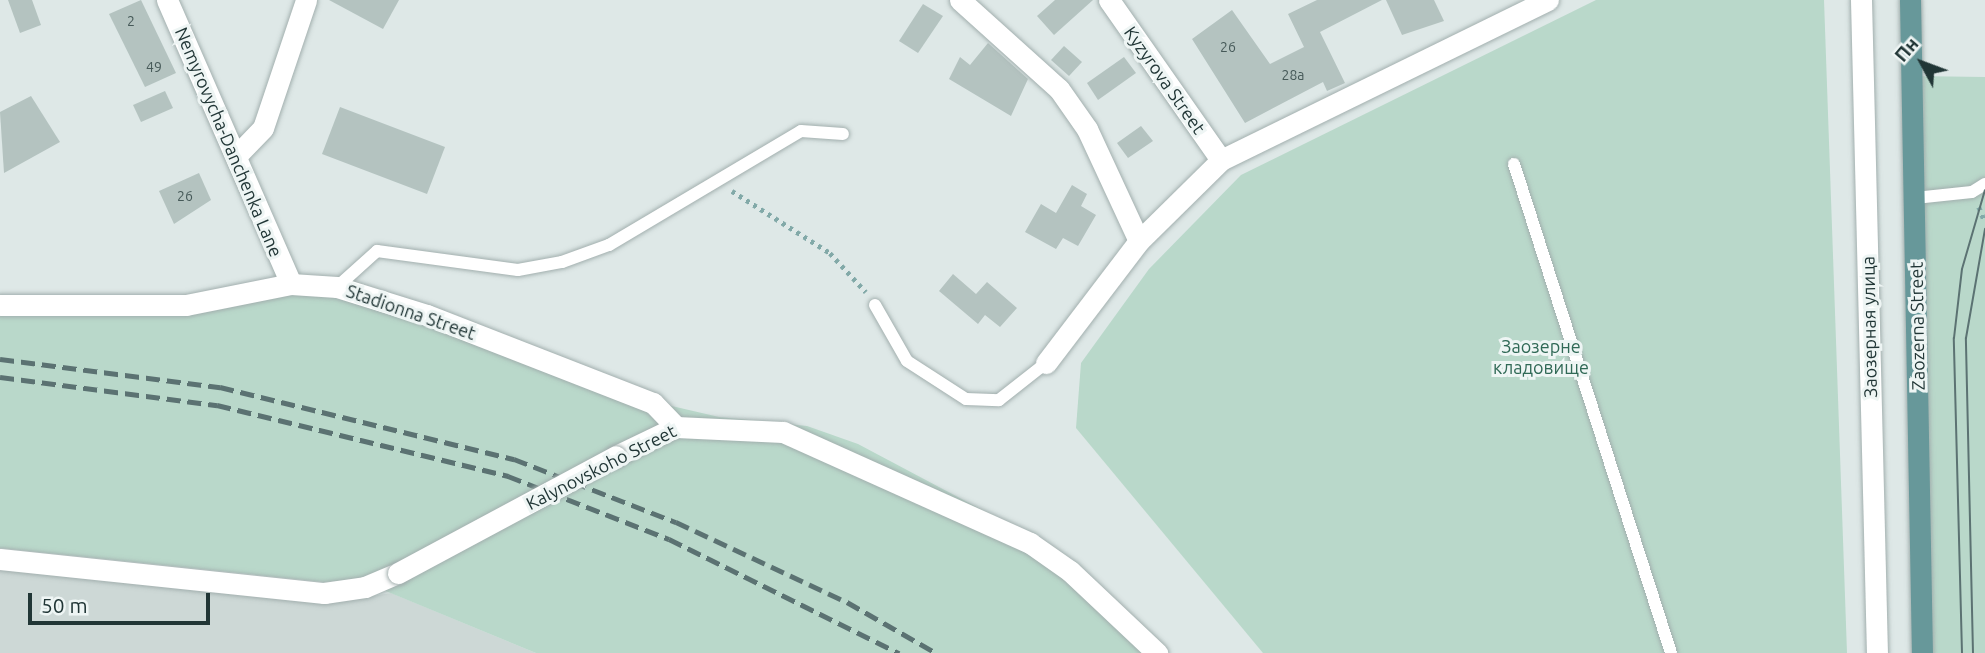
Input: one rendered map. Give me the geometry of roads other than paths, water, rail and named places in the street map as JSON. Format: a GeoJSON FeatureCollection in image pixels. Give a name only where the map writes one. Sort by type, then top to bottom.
{"type":"FeatureCollection","features":[{"type":"Feature","properties":{"kind":"main road","name":"Zaozerna Street"},"geometry":{"type":"LineString","coordinates":[[1910,0],[1922,653]]}},
{"type":"Feature","properties":{"kind":"street","name":"Nemyrovycha-Danchenka Lane"},"geometry":{"type":"LineString","coordinates":[[167,0],[237,155],[291,284]]}},
{"type":"Feature","properties":{"kind":"street"},"geometry":{"type":"LineString","coordinates":[[237,155],[263,128],[306,0]]}},
{"type":"Feature","properties":{"kind":"street"},"geometry":{"type":"LineString","coordinates":[[960,0],[1059,89],[1087,129],[1139,241]]}},
{"type":"Feature","properties":{"kind":"street","name":"Kyzyrova Street"},"geometry":{"type":"LineString","coordinates":[[1110,0],[1222,160]]}},
{"type":"Feature","properties":{"kind":"street"},"geometry":{"type":"LineString","coordinates":[[1046,363],[1139,241],[1222,160],[1548,0]]}},
{"type":"Feature","properties":{"kind":"street","name":"Заозерная улица"},"geometry":{"type":"LineString","coordinates":[[1860,0],[1877,653]]}},
{"type":"Feature","properties":{"kind":"street","name":"Stadionna Street"},"geometry":{"type":"LineString","coordinates":[[0,305],[186,305],[291,284],[337,287],[427,315],[653,403],[676,427]]}},
{"type":"Feature","properties":{"kind":"street","name":"Kalynovskoho Street"},"geometry":{"type":"LineString","coordinates":[[0,559],[324,593],[365,587],[398,573],[616,456],[676,427],[783,432],[1007,531],[1070,571],[1157,653]]}},
{"type":"Feature","properties":{"kind":"lane"},"geometry":{"type":"LineString","coordinates":[[337,287],[377,251],[518,270],[562,262],[609,245],[801,131],[843,134]]}},
{"type":"Feature","properties":{"kind":"lane"},"geometry":{"type":"LineString","coordinates":[[1514,164],[1671,653]]}},
{"type":"Feature","properties":{"kind":"lane"},"geometry":{"type":"LineString","coordinates":[[1915,198],[1972,192],[1985,184]]}},
{"type":"Feature","properties":{"kind":"lane"},"geometry":{"type":"LineString","coordinates":[[875,304],[907,361],[966,399],[999,400],[1046,363]]}},
{"type":"Feature","properties":{"kind":"tram line"},"geometry":{"type":"LineString","coordinates":[[1962,653],[1954,338],[1962,269],[1985,190]]}},
{"type":"Feature","properties":{"kind":"tram line"},"geometry":{"type":"LineString","coordinates":[[1973,653],[1966,338],[1985,229]]}},
{"type":"Feature","properties":{"kind":"railway"},"geometry":{"type":"LineString","coordinates":[[0,359],[220,387],[514,459],[676,522],[847,602],[936,653]]}},
{"type":"Feature","properties":{"kind":"railway"},"geometry":{"type":"LineString","coordinates":[[0,377],[217,405],[508,476],[669,539],[899,653]]}},
{"type":"Feature","properties":{"kind":"park label","name":"Заозерне кладовище"},"geometry":{"type":"Point","coordinates":[1541,357]}}]}
